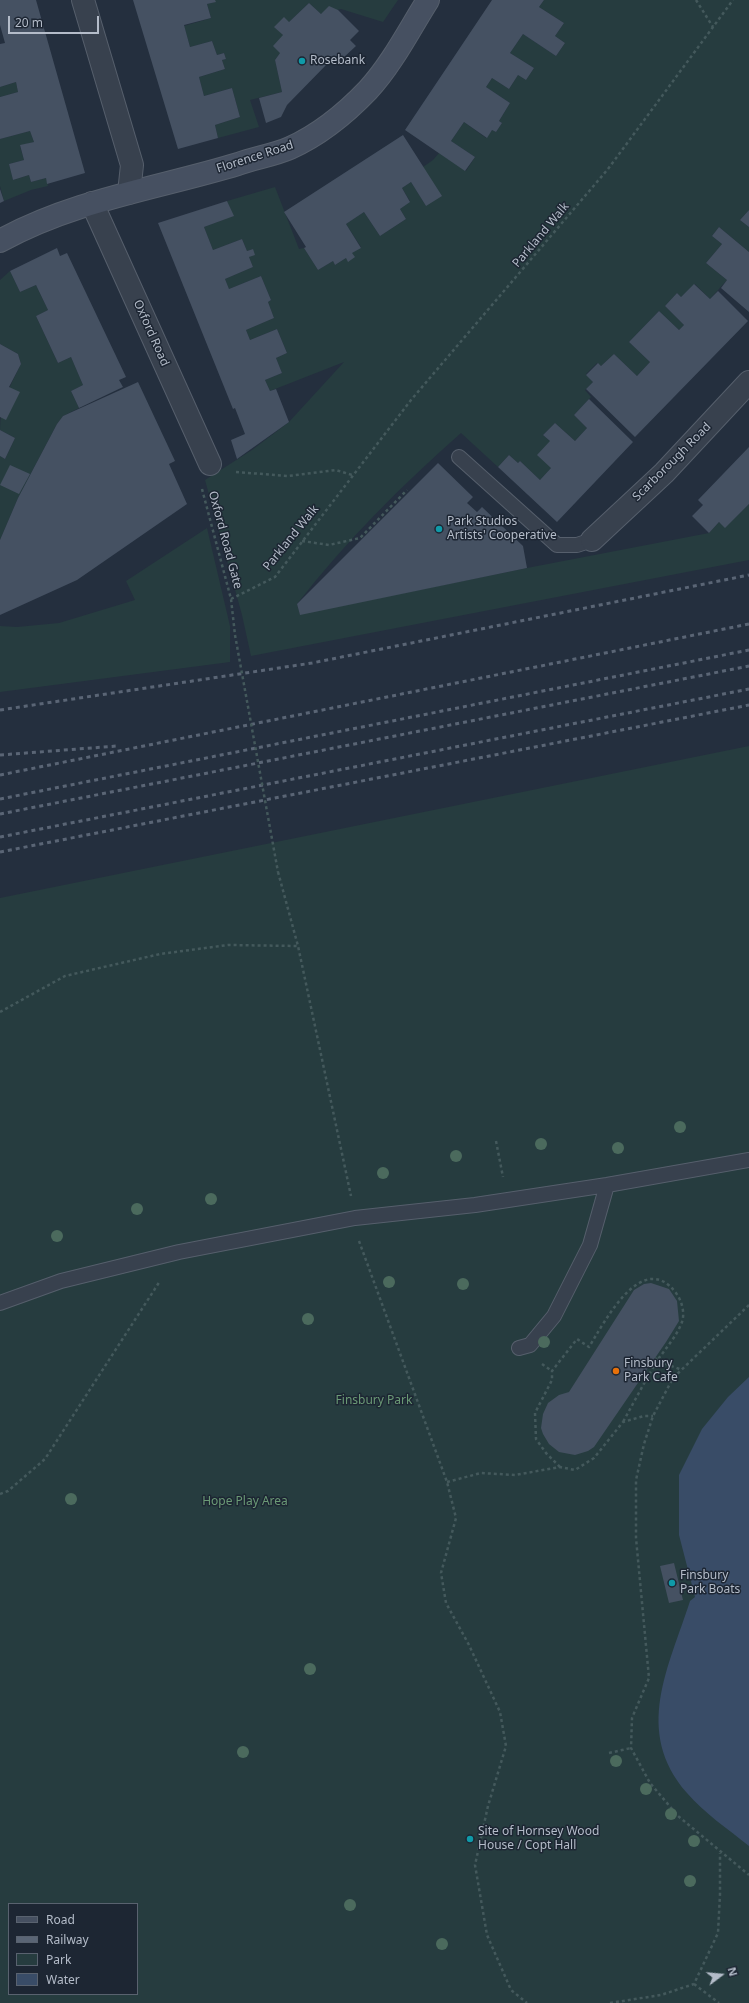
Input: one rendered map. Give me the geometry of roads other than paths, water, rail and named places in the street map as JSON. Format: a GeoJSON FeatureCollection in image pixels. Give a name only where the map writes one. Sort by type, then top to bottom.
{"type":"FeatureCollection","features":[{"type":"Feature","properties":{"kind":"main road","name":"Florence Road"},"geometry":{"type":"LineString","coordinates":[[0,241],[24,227],[92,203],[223,168],[289,148],[313,136],[355,102],[378,79],[428,0]]}},
{"type":"Feature","properties":{"kind":"street"},"geometry":{"type":"LineString","coordinates":[[83,0],[132,165],[129,193]]}},
{"type":"Feature","properties":{"kind":"street","name":"Oxford Road"},"geometry":{"type":"LineString","coordinates":[[92,203],[210,464]]}},
{"type":"Feature","properties":{"kind":"street","name":"Scarborough Road"},"geometry":{"type":"LineString","coordinates":[[592,540],[664,473],[749,382]]}},
{"type":"Feature","properties":{"kind":"lane"},"geometry":{"type":"LineString","coordinates":[[459,458],[558,546],[578,545],[592,540]]}},
{"type":"Feature","properties":{"kind":"lane"},"geometry":{"type":"LineString","coordinates":[[0,1303],[62,1281],[179,1252],[355,1218],[475,1205],[606,1185],[749,1160]]}},
{"type":"Feature","properties":{"kind":"lane"},"geometry":{"type":"LineString","coordinates":[[519,1348],[530,1345],[554,1316],[590,1245],[606,1185]]}},
{"type":"Feature","properties":{"kind":"water"},"geometry":{"type":"Polygon","coordinates":[[[749,1377],[749,1846],[709,1814],[687,1793],[671,1770],[662,1746],[659,1722],[660,1698],[666,1674],[690,1601],[695,1597],[679,1535],[679,1475],[702,1429],[728,1397],[749,1377]]]}},
{"type":"Feature","properties":{"kind":"railway"},"geometry":{"type":"LineString","coordinates":[[0,710],[312,663],[749,575]]}},
{"type":"Feature","properties":{"kind":"railway"},"geometry":{"type":"LineString","coordinates":[[0,775],[749,624]]}},
{"type":"Feature","properties":{"kind":"railway"},"geometry":{"type":"LineString","coordinates":[[0,799],[749,650]]}},
{"type":"Feature","properties":{"kind":"railway"},"geometry":{"type":"LineString","coordinates":[[0,814],[749,666]]}},
{"type":"Feature","properties":{"kind":"railway"},"geometry":{"type":"LineString","coordinates":[[0,837],[749,689]]}},
{"type":"Feature","properties":{"kind":"railway"},"geometry":{"type":"LineString","coordinates":[[0,852],[749,705]]}},
{"type":"Feature","properties":{"kind":"railway"},"geometry":{"type":"LineString","coordinates":[[0,755],[117,746]]}},
{"type":"Feature","properties":{"kind":"place","name":"Rosebank"},"geometry":{"type":"Point","coordinates":[302,61]}},
{"type":"Feature","properties":{"kind":"place","name":"Park Studios Artists' Cooperative"},"geometry":{"type":"Point","coordinates":[439,529]}},
{"type":"Feature","properties":{"kind":"place","name":"Finsbury Park Cafe"},"geometry":{"type":"Point","coordinates":[616,1371]}},
{"type":"Feature","properties":{"kind":"place","name":"Finsbury Park Boats"},"geometry":{"type":"Point","coordinates":[672,1583]}},
{"type":"Feature","properties":{"kind":"place","name":"Site of Hornsey Wood House / Copt Hall"},"geometry":{"type":"Point","coordinates":[470,1839]}},
{"type":"Feature","properties":{"kind":"park label","name":"Finsbury Park"},"geometry":{"type":"Point","coordinates":[374,1401]}},
{"type":"Feature","properties":{"kind":"park label","name":"Hope Play Area"},"geometry":{"type":"Point","coordinates":[245,1502]}}]}
